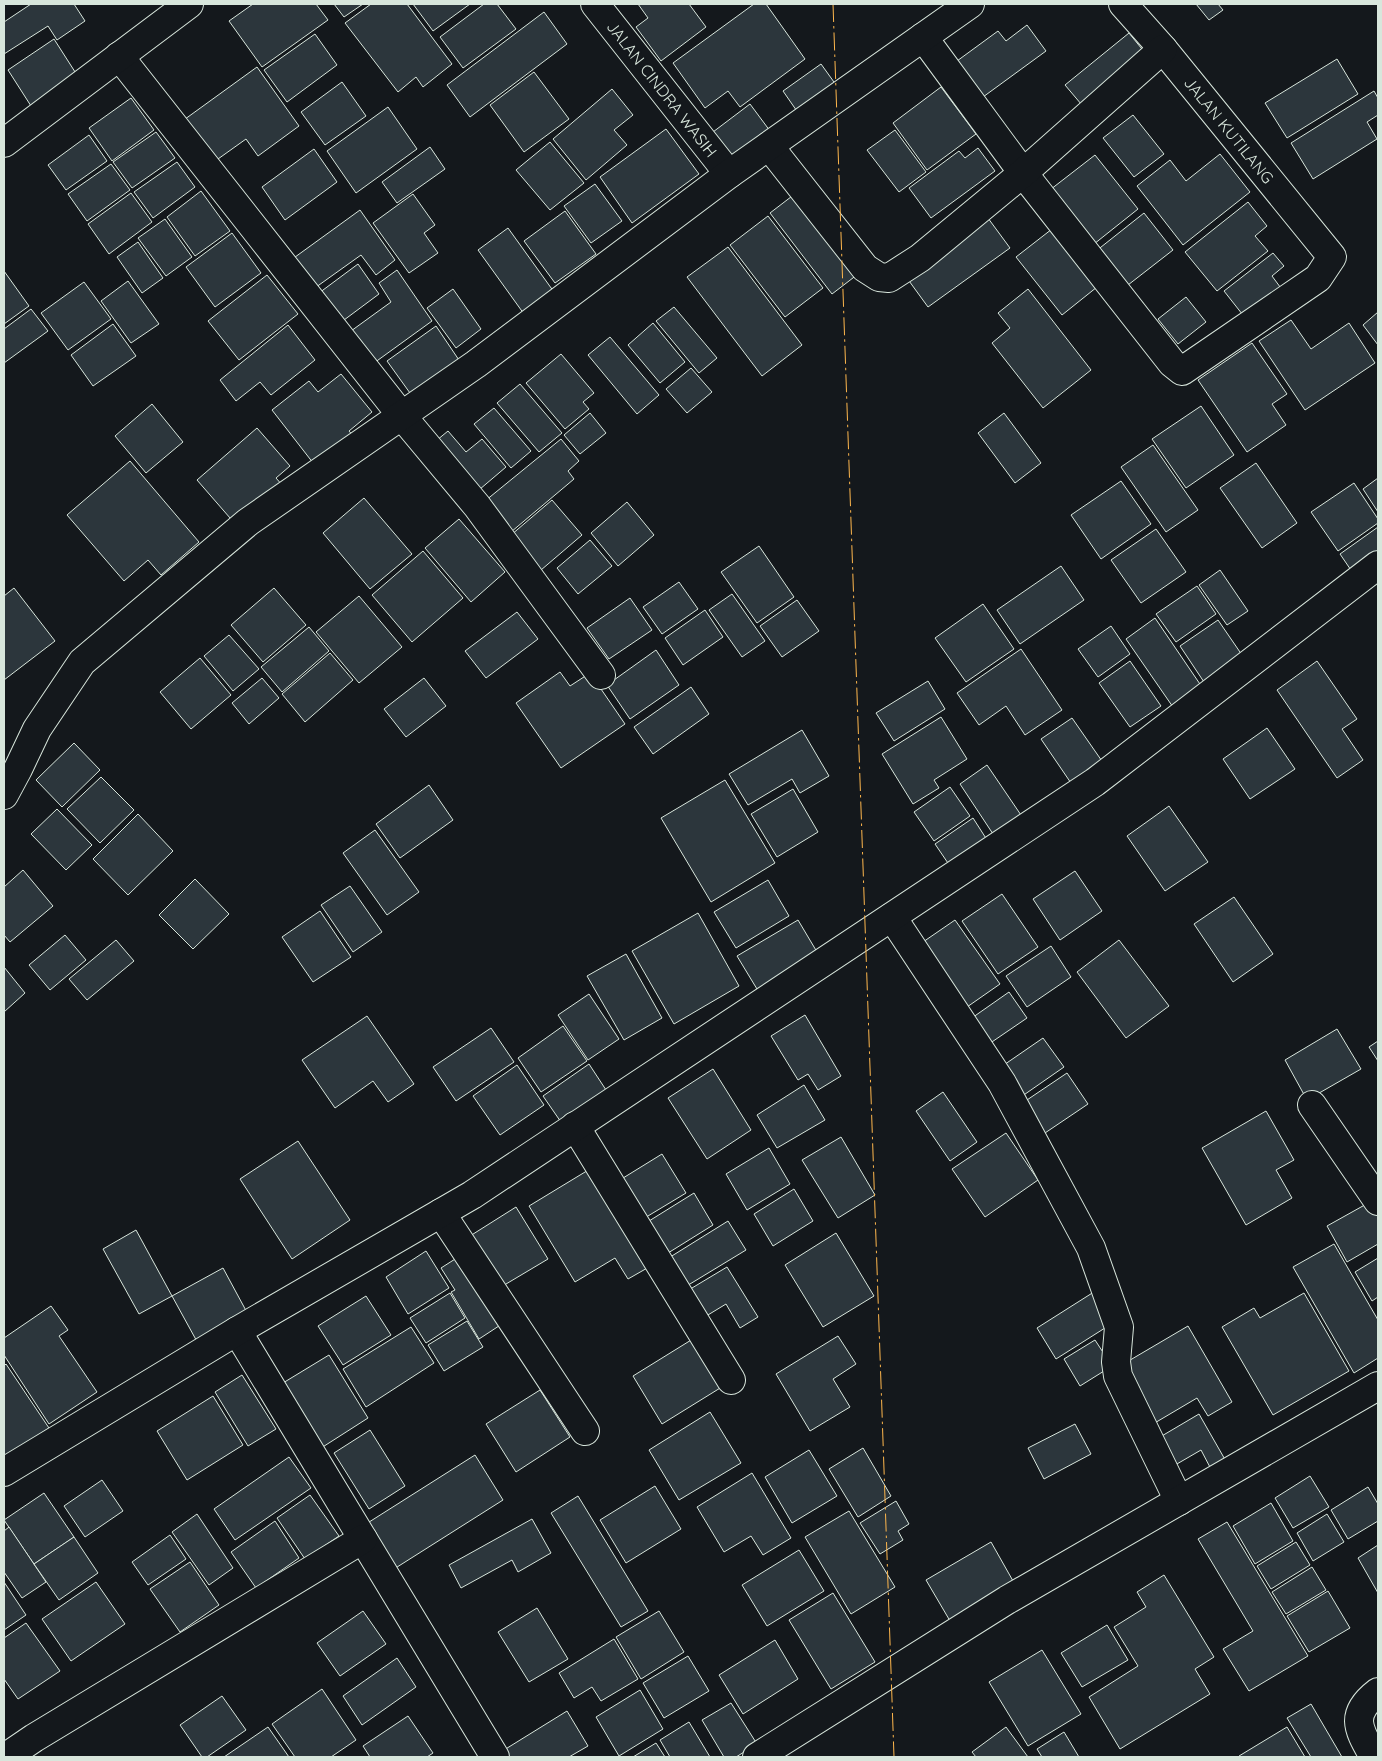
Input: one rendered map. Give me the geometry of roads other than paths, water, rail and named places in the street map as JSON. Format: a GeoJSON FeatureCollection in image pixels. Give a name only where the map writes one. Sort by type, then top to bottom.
{"type":"FeatureCollection","features":[{"type":"Feature","properties":{"kind":"street"},"geometry":{"type":"LineString","coordinates":[[4,143],[189,4]]}},
{"type":"Feature","properties":{"kind":"street","name":"JALAN CINDRA WASIH"},"geometry":{"type":"LineString","coordinates":[[595,4],[729,174]]}},
{"type":"Feature","properties":{"kind":"street"},"geometry":{"type":"LineString","coordinates":[[4,795],[37,729],[82,662],[248,522],[476,364],[729,174],[970,4]]}},
{"type":"Feature","properties":{"kind":"street","name":"JALAN KUTILANG"},"geometry":{"type":"LineString","coordinates":[[1023,173],[1172,363],[1182,372],[1318,278],[1332,257],[1163,49],[1123,4]]}},
{"type":"Feature","properties":{"kind":"street"},"geometry":{"type":"LineString","coordinates":[[923,37],[1023,173]]}},
{"type":"Feature","properties":{"kind":"street"},"geometry":{"type":"LineString","coordinates":[[769,146],[865,268],[880,277],[889,278],[920,258],[1023,173],[1163,49]]}},
{"type":"Feature","properties":{"kind":"street"},"geometry":{"type":"LineString","coordinates":[[120,56],[402,416],[477,506],[601,675]]}},
{"type":"Feature","properties":{"kind":"street"},"geometry":{"type":"LineString","coordinates":[[4,1472],[237,1331],[441,1213],[892,917],[1095,782],[1378,564]]}},
{"type":"Feature","properties":{"kind":"street"},"geometry":{"type":"LineString","coordinates":[[892,917],[1002,1083],[1092,1248],[1119,1327],[1116,1362],[1118,1376],[1179,1501]]}},
{"type":"Feature","properties":{"kind":"street"},"geometry":{"type":"LineString","coordinates":[[1312,1105],[1378,1201]]}},
{"type":"Feature","properties":{"kind":"street"},"geometry":{"type":"LineString","coordinates":[[575,1126],[731,1380]]}},
{"type":"Feature","properties":{"kind":"street"},"geometry":{"type":"LineString","coordinates":[[441,1213],[585,1431]]}},
{"type":"Feature","properties":{"kind":"street"},"geometry":{"type":"LineString","coordinates":[[237,1331],[496,1757]]}},
{"type":"Feature","properties":{"kind":"street"},"geometry":{"type":"LineString","coordinates":[[757,1757],[1007,1600],[1378,1386]]}},
{"type":"Feature","properties":{"kind":"street"},"geometry":{"type":"LineString","coordinates":[[6,1757],[42,1733],[363,1539]]}},
{"type":"Feature","properties":{"kind":"street"},"geometry":{"type":"LineString","coordinates":[[1374,1757],[1360,1732],[1358,1721],[1363,1707],[1378,1692]]}}]}
